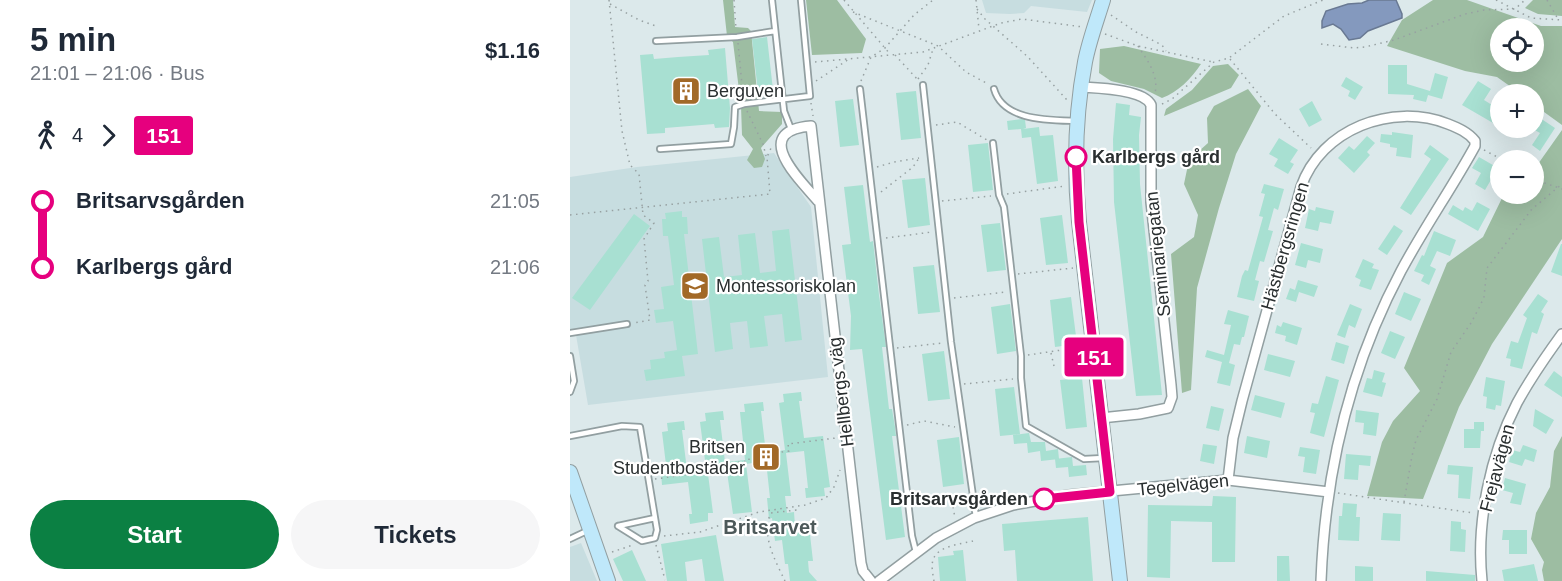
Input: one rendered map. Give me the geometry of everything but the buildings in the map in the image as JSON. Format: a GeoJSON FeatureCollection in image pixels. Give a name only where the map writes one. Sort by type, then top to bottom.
{"type":"FeatureCollection","features":[{"type":"Feature","properties":{"kind":"street"},"geometry":{"type":"LineString","coordinates":[[1102,3],[1085,60],[1078,104],[1076,172],[1079,222],[1120,581]]}},
{"type":"Feature","properties":{"kind":"street"},"geometry":{"type":"LineString","coordinates":[[1081,87],[1137,94],[1149,100],[1151,107]]}},
{"type":"Feature","properties":{"kind":"street","name":"Seminariegatan"},"geometry":{"type":"LineString","coordinates":[[1101,418],[1164,410],[1170,406],[1172,397],[1151,202],[1151,107]]}},
{"type":"Feature","properties":{"kind":"street","name":"Hästbergsringen"},"geometry":{"type":"LineString","coordinates":[[1228,480],[1233,438],[1282,253],[1305,174],[1319,155],[1347,132],[1361,125],[1394,117],[1411,116],[1436,119],[1465,132],[1472,137],[1475,145]]}},
{"type":"Feature","properties":{"kind":"street"},"geometry":{"type":"LineString","coordinates":[[811,126],[791,129],[780,141],[782,153],[819,201]]}},
{"type":"Feature","properties":{"kind":"street","name":"Hellbergs väg"},"geometry":{"type":"LineString","coordinates":[[811,126],[861,563],[863,571],[871,581]]}},
{"type":"Feature","properties":{"kind":"street"},"geometry":{"type":"LineString","coordinates":[[1322,581],[1323,544],[1329,492],[1347,405],[1378,318],[1402,270],[1475,145]]}},
{"type":"Feature","properties":{"kind":"street","name":"Frejavägen"},"geometry":{"type":"LineString","coordinates":[[1482,581],[1484,515],[1492,474],[1507,424],[1527,386],[1562,334]]}},
{"type":"Feature","properties":{"kind":"street"},"geometry":{"type":"LineString","coordinates":[[570,472],[608,581]]}},
{"type":"Feature","properties":{"kind":"street","name":"Tegelvägen"},"geometry":{"type":"LineString","coordinates":[[879,581],[936,538],[976,517],[1021,504],[1069,495],[1228,480],[1329,492]]}},
{"type":"Feature","properties":{"kind":"lane"},"geometry":{"type":"LineString","coordinates":[[772,0],[784,111],[791,129]]}},
{"type":"Feature","properties":{"kind":"lane"},"geometry":{"type":"LineString","coordinates":[[660,149],[731,144],[735,107],[810,96],[801,0]]}},
{"type":"Feature","properties":{"kind":"lane"},"geometry":{"type":"LineString","coordinates":[[656,41],[737,37],[775,31]]}},
{"type":"Feature","properties":{"kind":"lane"},"geometry":{"type":"LineString","coordinates":[[923,85],[951,342],[976,517]]}},
{"type":"Feature","properties":{"kind":"lane"},"geometry":{"type":"LineString","coordinates":[[860,89],[912,536],[916,552]]}},
{"type":"Feature","properties":{"kind":"lane"},"geometry":{"type":"LineString","coordinates":[[994,89],[997,101],[1018,114],[1077,121]]}},
{"type":"Feature","properties":{"kind":"lane"},"geometry":{"type":"LineString","coordinates":[[993,143],[999,195],[1004,207],[1021,356],[1020,378],[1026,426],[1084,459],[1106,458]]}},
{"type":"Feature","properties":{"kind":"lane"},"geometry":{"type":"LineString","coordinates":[[570,333],[627,324]]}},
{"type":"Feature","properties":{"kind":"lane"},"geometry":{"type":"LineString","coordinates":[[570,356],[574,381],[570,392]]}},
{"type":"Feature","properties":{"kind":"lane"},"geometry":{"type":"LineString","coordinates":[[570,436],[622,426],[640,427],[656,518],[657,530],[655,538],[642,541],[618,526],[656,518]]}},
{"type":"Feature","properties":{"kind":"lane"},"geometry":{"type":"LineString","coordinates":[[570,539],[589,530]]}},
{"type":"Feature","properties":{"kind":"path"},"geometry":{"type":"LineString","coordinates":[[570,215],[770,194],[767,157],[744,104],[734,0]]}},
{"type":"Feature","properties":{"kind":"path"},"geometry":{"type":"LineString","coordinates":[[844,0],[885,48],[923,85]]}},
{"type":"Feature","properties":{"kind":"path"},"geometry":{"type":"LineString","coordinates":[[860,89],[871,57],[885,48],[914,15],[933,0]]}},
{"type":"Feature","properties":{"kind":"path"},"geometry":{"type":"LineString","coordinates":[[976,0],[979,30]]}},
{"type":"Feature","properties":{"kind":"path"},"geometry":{"type":"LineString","coordinates":[[1102,33],[1138,46],[1214,62],[1229,58],[1284,16],[1323,0]]}},
{"type":"Feature","properties":{"kind":"path"},"geometry":{"type":"LineString","coordinates":[[1496,0],[1531,18],[1562,20]]}},
{"type":"Feature","properties":{"kind":"path"},"geometry":{"type":"LineString","coordinates":[[1321,44],[1365,47],[1394,40],[1465,14],[1484,10],[1515,9],[1526,0]]}},
{"type":"Feature","properties":{"kind":"path"},"geometry":{"type":"LineString","coordinates":[[1547,0],[1558,20]]}},
{"type":"Feature","properties":{"kind":"path"},"geometry":{"type":"LineString","coordinates":[[609,2],[639,20],[656,26]]}},
{"type":"Feature","properties":{"kind":"path"},"geometry":{"type":"LineString","coordinates":[[609,2],[622,130],[630,165],[639,174],[643,215],[654,223],[644,239],[648,281],[645,285],[650,320],[627,324]]}},
{"type":"Feature","properties":{"kind":"path"},"geometry":{"type":"LineString","coordinates":[[1102,3],[1136,32],[1162,45],[1167,53]]}},
{"type":"Feature","properties":{"kind":"path"},"geometry":{"type":"LineString","coordinates":[[977,9],[1022,51],[1070,104],[1078,104]]}},
{"type":"Feature","properties":{"kind":"path"},"geometry":{"type":"LineString","coordinates":[[853,12],[938,46],[966,72],[994,89]]}},
{"type":"Feature","properties":{"kind":"path"},"geometry":{"type":"LineString","coordinates":[[808,62],[923,52],[993,25],[1022,19],[1084,27]]}},
{"type":"Feature","properties":{"kind":"path"},"geometry":{"type":"LineString","coordinates":[[1138,46],[1152,69],[1156,88],[1151,107]]}},
{"type":"Feature","properties":{"kind":"path"},"geometry":{"type":"LineString","coordinates":[[918,80],[928,65],[934,48]]}},
{"type":"Feature","properties":{"kind":"path"},"geometry":{"type":"LineString","coordinates":[[1229,58],[1275,114],[1319,155]]}},
{"type":"Feature","properties":{"kind":"path"},"geometry":{"type":"LineString","coordinates":[[810,87],[821,77],[850,59]]}},
{"type":"Feature","properties":{"kind":"path"},"geometry":{"type":"LineString","coordinates":[[1151,107],[1172,99],[1214,62]]}},
{"type":"Feature","properties":{"kind":"path"},"geometry":{"type":"LineString","coordinates":[[810,96],[814,126],[811,126]]}},
{"type":"Feature","properties":{"kind":"path"},"geometry":{"type":"LineString","coordinates":[[927,126],[957,122],[993,143]]}},
{"type":"Feature","properties":{"kind":"path"},"geometry":{"type":"LineString","coordinates":[[767,157],[771,147],[780,141]]}},
{"type":"Feature","properties":{"kind":"path"},"geometry":{"type":"LineString","coordinates":[[1475,145],[1490,153]]}},
{"type":"Feature","properties":{"kind":"path"},"geometry":{"type":"LineString","coordinates":[[870,168],[920,158],[913,167],[873,198]]}},
{"type":"Feature","properties":{"kind":"path"},"geometry":{"type":"LineString","coordinates":[[1544,183],[1561,188]]}},
{"type":"Feature","properties":{"kind":"path"},"geometry":{"type":"LineString","coordinates":[[1404,502],[1416,440],[1437,399],[1451,352],[1484,297],[1487,268],[1532,209],[1561,188],[1562,184]]}},
{"type":"Feature","properties":{"kind":"path"},"geometry":{"type":"LineString","coordinates":[[877,239],[938,231]]}},
{"type":"Feature","properties":{"kind":"path"},"geometry":{"type":"LineString","coordinates":[[1011,275],[1077,267]]}},
{"type":"Feature","properties":{"kind":"path"},"geometry":{"type":"LineString","coordinates":[[946,299],[1013,291]]}},
{"type":"Feature","properties":{"kind":"path"},"geometry":{"type":"LineString","coordinates":[[890,349],[951,342]]}},
{"type":"Feature","properties":{"kind":"path"},"geometry":{"type":"LineString","coordinates":[[1021,356],[1086,346]]}},
{"type":"Feature","properties":{"kind":"path"},"geometry":{"type":"LineString","coordinates":[[1051,352],[1054,366]]}},
{"type":"Feature","properties":{"kind":"path"},"geometry":{"type":"LineString","coordinates":[[957,384],[1020,378]]}},
{"type":"Feature","properties":{"kind":"path"},"geometry":{"type":"LineString","coordinates":[[899,426],[924,421],[945,427],[964,428]]}},
{"type":"Feature","properties":{"kind":"path"},"geometry":{"type":"LineString","coordinates":[[661,478],[710,471],[709,466],[749,461],[748,457],[789,452],[788,444],[829,439]]}},
{"type":"Feature","properties":{"kind":"path"},"geometry":{"type":"LineString","coordinates":[[664,580],[655,538],[700,532],[759,512],[826,498],[834,487],[840,470],[850,469]]}},
{"type":"Feature","properties":{"kind":"path"},"geometry":{"type":"LineString","coordinates":[[1329,492],[1484,515]]}},
{"type":"Feature","properties":{"kind":"path"},"geometry":{"type":"LineString","coordinates":[[952,501],[955,519]]}},
{"type":"Feature","properties":{"kind":"path"},"geometry":{"type":"LineString","coordinates":[[784,581],[772,552],[767,522],[771,513],[796,510],[796,506]]}},
{"type":"Feature","properties":{"kind":"path"},"geometry":{"type":"LineString","coordinates":[[599,558],[642,541]]}},
{"type":"Feature","properties":{"kind":"path"},"geometry":{"type":"LineString","coordinates":[[934,581],[933,559],[936,555],[945,548],[973,541]]}},
{"type":"Feature","properties":{"kind":"shaded area"},"geometry":{"type":"Polygon","coordinates":[[[982,0],[1092,0],[1087,12],[1031,6],[1024,13],[1010,14],[986,13],[982,0]]]}},
{"type":"Feature","properties":{"kind":"shaded area","name":"Montessoriskolan"},"geometry":{"type":"Polygon","coordinates":[[[774,153],[811,207],[828,377],[588,405],[576,335],[570,335],[570,177],[637,167],[774,153]]]}},
{"type":"Feature","properties":{"kind":"shaded area"},"geometry":{"type":"Polygon","coordinates":[[[581,543],[597,581],[570,581],[570,547],[581,543]]]}},
{"type":"Feature","properties":{"kind":"green space"},"geometry":{"type":"Polygon","coordinates":[[[723,0],[733,0],[735,27],[748,28],[751,31],[759,111],[782,112],[782,124],[761,148],[765,159],[762,167],[754,168],[747,160],[753,149],[742,135],[733,42],[727,36],[723,0]]]}},
{"type":"Feature","properties":{"kind":"green space"},"geometry":{"type":"Polygon","coordinates":[[[806,0],[837,0],[866,39],[862,53],[812,55],[806,0]]]}},
{"type":"Feature","properties":{"kind":"green space"},"geometry":{"type":"Polygon","coordinates":[[[1433,0],[1467,0],[1518,18],[1490,18],[1490,72],[1544,72],[1544,26],[1562,26],[1562,125],[1544,112],[1544,84],[1507,84],[1497,77],[1465,71],[1387,46],[1402,20],[1433,0]]]}},
{"type":"Feature","properties":{"kind":"green space"},"geometry":{"type":"Polygon","coordinates":[[[1533,0],[1562,0],[1562,16],[1538,14],[1525,8],[1533,0]]]}},
{"type":"Feature","properties":{"kind":"green space"},"geometry":{"type":"Polygon","coordinates":[[[1124,46],[1201,64],[1184,84],[1162,98],[1144,89],[1111,81],[1099,73],[1100,49],[1124,46]]]}},
{"type":"Feature","properties":{"kind":"green space"},"geometry":{"type":"Polygon","coordinates":[[[1228,64],[1239,75],[1231,88],[1164,116],[1166,109],[1192,90],[1213,66],[1228,64]]]}},
{"type":"Feature","properties":{"kind":"green space"},"geometry":{"type":"Polygon","coordinates":[[[1248,89],[1261,106],[1236,154],[1219,208],[1197,288],[1191,390],[1182,393],[1171,254],[1194,237],[1198,215],[1184,184],[1189,160],[1208,143],[1207,118],[1214,106],[1248,89]]]}},
{"type":"Feature","properties":{"kind":"green space"},"geometry":{"type":"Polygon","coordinates":[[[1562,130],[1562,239],[1492,344],[1459,407],[1423,499],[1367,496],[1382,442],[1393,421],[1420,391],[1404,368],[1447,263],[1483,237],[1499,204],[1544,204],[1544,156],[1562,130]]]}},
{"type":"Feature","properties":{"kind":"green space"},"geometry":{"type":"Polygon","coordinates":[[[1562,436],[1562,581],[1544,581],[1542,570],[1544,562],[1531,539],[1536,513],[1550,487],[1554,451],[1562,436]]]}},
{"type":"Feature","properties":{"kind":"water"},"geometry":{"type":"Polygon","coordinates":[[[1369,0],[1396,0],[1402,18],[1368,31],[1360,38],[1349,40],[1341,29],[1333,24],[1322,28],[1326,11],[1369,0]]]}},
{"type":"Feature","properties":{"kind":"bus line","name":"151"},"geometry":{"type":"LineString","coordinates":[[1044,499],[1110,492],[1079,222],[1076,157]]}},
{"type":"Feature","properties":{"kind":"place","name":"Berguven"},"geometry":{"type":"Point","coordinates":[686,91]}},
{"type":"Feature","properties":{"kind":"place","name":"Karlbergs gård"},"geometry":{"type":"Point","coordinates":[1076,157]}},
{"type":"Feature","properties":{"kind":"place","name":"Montessoriskolan"},"geometry":{"type":"Point","coordinates":[695,286]}},
{"type":"Feature","properties":{"kind":"place","name":"Britsen Studentbostäder"},"geometry":{"type":"Point","coordinates":[766,457]}},
{"type":"Feature","properties":{"kind":"place","name":"Britsarvsgården"},"geometry":{"type":"Point","coordinates":[1044,499]}},
{"type":"Feature","properties":{"kind":"district","name":"Britsarvet"},"geometry":{"type":"Point","coordinates":[770,527]}}]}
